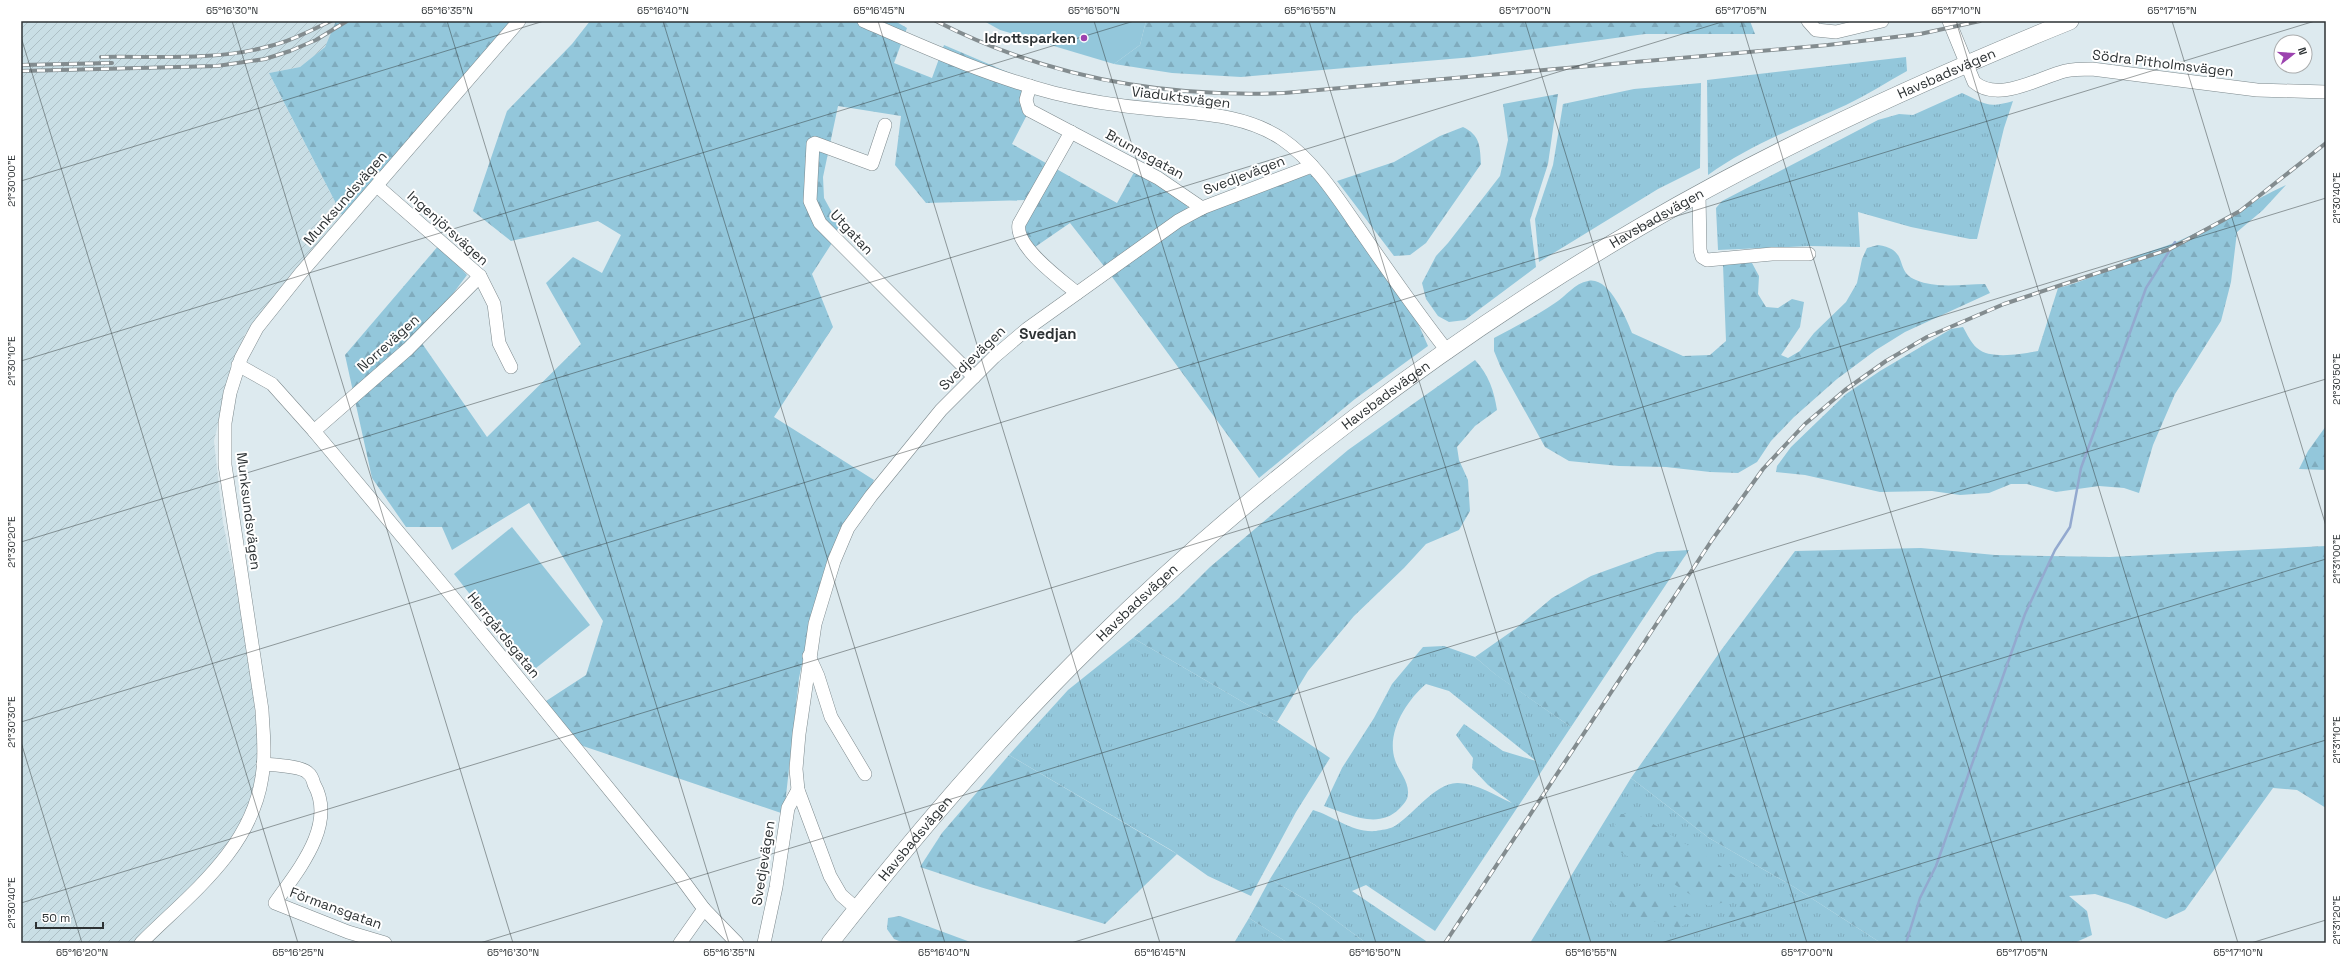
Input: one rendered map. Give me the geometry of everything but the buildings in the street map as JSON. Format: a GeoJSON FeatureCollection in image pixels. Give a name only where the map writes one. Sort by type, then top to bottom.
{"type":"FeatureCollection","features":[{"type":"Feature","properties":{"kind":"main road","name":"Havsbadsvägen"},"geometry":{"type":"LineString","coordinates":[[830,943],[993,748],[1095,642],[1131,607],[1292,468],[1374,404],[1448,352],[1588,258],[1699,194],[1829,126],[1965,64],[2070,21]]}},
{"type":"Feature","properties":{"kind":"street","name":"Munksundsvägen"},"geometry":{"type":"LineString","coordinates":[[141,943],[200,888],[227,857],[244,830],[256,802],[263,764],[262,710],[225,465],[225,422],[230,393],[238,365],[257,328],[519,21]]}},
{"type":"Feature","properties":{"kind":"street","name":"Viaduktsvägen"},"geometry":{"type":"LineString","coordinates":[[864,21],[965,64],[1030,86],[1111,105],[1232,118],[1259,127],[1281,139],[1303,156],[1333,192],[1419,314],[1448,352]]}},
{"type":"Feature","properties":{"kind":"street"},"geometry":{"type":"LineString","coordinates":[[1808,21],[1816,30],[1836,32],[1882,21]]}},
{"type":"Feature","properties":{"kind":"street","name":"Södra Pitholmsvägen"},"geometry":{"type":"LineString","coordinates":[[1949,21],[1965,64],[1974,82],[1981,88],[1989,90],[2002,90],[2066,71],[2092,69],[2257,90],[2326,92]]}},
{"type":"Feature","properties":{"kind":"street","name":"Brunnsgatan"},"geometry":{"type":"LineString","coordinates":[[1030,86],[1026,100],[1029,110],[1158,178],[1202,208]]}},
{"type":"Feature","properties":{"kind":"street","name":"Utgatan"},"geometry":{"type":"LineString","coordinates":[[885,126],[872,164],[815,143],[813,144],[810,188],[813,211],[825,228],[974,377]]}},
{"type":"Feature","properties":{"kind":"street"},"geometry":{"type":"LineString","coordinates":[[1071,132],[1019,225],[1018,230],[1020,238],[1030,250],[1077,293]]}},
{"type":"Feature","properties":{"kind":"street","name":"Svedjevägen"},"geometry":{"type":"LineString","coordinates":[[857,909],[841,894],[830,876],[798,790],[796,769],[809,656],[823,593],[834,560],[848,528],[870,496],[942,410],[994,357],[1027,329],[1178,221],[1202,208],[1312,166]]}},
{"type":"Feature","properties":{"kind":"street","name":"Ingenjörsvägen"},"geometry":{"type":"LineString","coordinates":[[377,186],[480,276],[494,304],[500,343],[510,367]]}},
{"type":"Feature","properties":{"kind":"street"},"geometry":{"type":"LineString","coordinates":[[1699,194],[1700,250],[1702,257],[1707,260],[1772,254],[1809,254]]}},
{"type":"Feature","properties":{"kind":"street","name":"Norrevägen"},"geometry":{"type":"LineString","coordinates":[[314,431],[408,349],[480,276]]}},
{"type":"Feature","properties":{"kind":"street","name":"Herrgårdsgatan"},"geometry":{"type":"LineString","coordinates":[[238,365],[272,384],[314,431],[451,594],[679,875],[704,909]]}},
{"type":"Feature","properties":{"kind":"street"},"geometry":{"type":"LineString","coordinates":[[809,656],[832,717],[865,774]]}},
{"type":"Feature","properties":{"kind":"street","name":"Förmansgatan"},"geometry":{"type":"LineString","coordinates":[[263,764],[302,769],[308,773],[322,802],[322,818],[314,840],[300,868],[275,902],[348,932],[385,943]]}},
{"type":"Feature","properties":{"kind":"street","name":"Svedjevägen"},"geometry":{"type":"LineString","coordinates":[[764,943],[776,887],[788,808],[798,790]]}},
{"type":"Feature","properties":{"kind":"street"},"geometry":{"type":"LineString","coordinates":[[680,943],[704,909],[737,943]]}},
{"type":"Feature","properties":{"kind":"shaded area"},"geometry":{"type":"Polygon","coordinates":[[[21,21],[336,21],[325,47],[300,67],[269,73],[346,223],[245,334],[233,361],[214,441],[223,523],[241,607],[252,677],[260,769],[243,830],[141,943],[21,943],[21,21]]]}},
{"type":"Feature","properties":{"kind":"green space"},"geometry":{"type":"Polygon","coordinates":[[[336,21],[521,21],[346,223],[269,73],[300,67],[325,47],[336,21]]]}},
{"type":"Feature","properties":{"kind":"green space"},"geometry":{"type":"Polygon","coordinates":[[[590,21],[895,21],[907,28],[894,63],[932,78],[944,45],[1026,80],[1031,107],[1012,144],[1117,203],[1137,167],[1180,197],[1194,216],[1292,179],[1323,171],[1410,305],[1428,346],[1355,399],[1259,478],[1107,270],[1070,223],[1035,247],[1025,232],[1026,200],[926,203],[895,165],[901,116],[838,106],[823,177],[824,198],[841,229],[812,274],[833,327],[774,417],[874,480],[813,613],[799,678],[784,814],[580,745],[543,703],[586,675],[603,621],[529,503],[452,550],[442,527],[406,527],[372,478],[345,355],[439,245],[467,275],[419,339],[487,437],[581,344],[546,283],[573,257],[602,273],[621,235],[598,221],[511,241],[473,211],[507,111],[572,44],[590,21]]]}},
{"type":"Feature","properties":{"kind":"green space","name":"Idrottsparken"},"geometry":{"type":"Polygon","coordinates":[[[984,21],[1146,21],[1140,45],[1114,64],[1000,30],[984,21]]]}},
{"type":"Feature","properties":{"kind":"green space"},"geometry":{"type":"Polygon","coordinates":[[[1146,21],[1750,21],[1755,34],[1645,34],[1473,57],[1241,77],[1172,73],[1114,64],[1140,45],[1146,21]]]}},
{"type":"Feature","properties":{"kind":"green space"},"geometry":{"type":"Polygon","coordinates":[[[1906,57],[1907,71],[1846,105],[1758,145],[1724,164],[1708,175],[1707,80],[1906,57]]]}},
{"type":"Feature","properties":{"kind":"green space"},"geometry":{"type":"Polygon","coordinates":[[[1701,83],[1700,168],[1658,189],[1539,262],[1535,219],[1553,165],[1563,104],[1634,89],[1701,83]]]}},
{"type":"Feature","properties":{"kind":"green space"},"geometry":{"type":"Polygon","coordinates":[[[1962,93],[1991,105],[2013,101],[2004,128],[1977,239],[1970,239],[1911,227],[1858,212],[1860,247],[1810,246],[1718,250],[1716,208],[1722,201],[1878,120],[1899,114],[1913,115],[1962,93]]]}},
{"type":"Feature","properties":{"kind":"green space"},"geometry":{"type":"Polygon","coordinates":[[[1558,94],[1548,164],[1530,220],[1536,267],[1465,320],[1449,322],[1438,316],[1426,299],[1422,283],[1436,256],[1448,243],[1500,176],[1508,140],[1503,104],[1558,94]]]}},
{"type":"Feature","properties":{"kind":"green space"},"geometry":{"type":"Polygon","coordinates":[[[1463,127],[1469,130],[1476,137],[1479,146],[1481,164],[1426,243],[1410,255],[1394,256],[1337,181],[1394,162],[1440,136],[1463,127]]]}},
{"type":"Feature","properties":{"kind":"green space"},"geometry":{"type":"Polygon","coordinates":[[[2286,185],[2263,210],[2237,232],[2231,282],[2221,321],[2175,394],[2153,445],[2139,493],[2124,488],[2099,486],[2056,492],[2027,484],[2011,484],[1989,493],[1960,495],[1932,491],[1880,492],[1805,475],[1776,472],[1777,466],[1791,447],[1846,394],[1880,371],[1951,329],[1963,327],[1977,348],[1990,354],[2006,355],[2038,351],[2058,288],[2086,279],[2131,258],[2177,242],[2286,185]]]}},
{"type":"Feature","properties":{"kind":"green space"},"geometry":{"type":"Polygon","coordinates":[[[1878,245],[1895,251],[1905,271],[1909,276],[1916,280],[1924,283],[1941,285],[1985,284],[1990,293],[1905,332],[1876,350],[1837,379],[1794,417],[1771,441],[1757,462],[1738,473],[1710,472],[1666,467],[1619,466],[1569,461],[1545,447],[1501,368],[1494,351],[1494,338],[1518,326],[1559,300],[1579,284],[1588,281],[1596,281],[1610,291],[1626,318],[1632,333],[1683,356],[1710,355],[1726,341],[1723,265],[1736,262],[1752,263],[1759,276],[1758,294],[1766,307],[1778,308],[1792,299],[1804,302],[1800,327],[1781,355],[1788,358],[1800,351],[1814,333],[1846,302],[1857,283],[1862,259],[1867,248],[1878,245]]]}},
{"type":"Feature","properties":{"kind":"green space"},"geometry":{"type":"Polygon","coordinates":[[[1475,360],[1487,377],[1497,410],[1475,426],[1457,447],[1459,460],[1468,480],[1470,511],[1459,530],[1426,544],[1404,568],[1354,616],[1308,671],[1277,722],[1133,638],[1178,599],[1210,567],[1348,450],[1475,360]]]}},
{"type":"Feature","properties":{"kind":"green space"},"geometry":{"type":"Polygon","coordinates":[[[2326,426],[2326,470],[2299,469],[2308,451],[2326,426]]]}},
{"type":"Feature","properties":{"kind":"green space"},"geometry":{"type":"Polygon","coordinates":[[[512,527],[590,625],[531,672],[454,574],[512,527]]]}},
{"type":"Feature","properties":{"kind":"green space"},"geometry":{"type":"Polygon","coordinates":[[[2326,546],[2326,808],[2297,790],[2273,788],[2185,910],[2166,919],[2128,904],[2095,894],[2069,896],[2087,911],[2092,935],[2074,943],[1881,943],[1794,887],[1709,838],[1631,778],[1722,649],[1795,551],[1921,548],[1995,555],[2110,557],[2326,546]]]}},
{"type":"Feature","properties":{"kind":"green space"},"geometry":{"type":"Polygon","coordinates":[[[1689,550],[1571,727],[1496,675],[1475,657],[1515,629],[1552,598],[1591,576],[1657,552],[1689,550]]]}},
{"type":"Feature","properties":{"kind":"green space"},"geometry":{"type":"Polygon","coordinates":[[[1133,638],[1277,722],[1330,758],[1296,812],[1251,896],[1208,876],[1171,850],[1009,755],[1068,690],[1133,638]]]}},
{"type":"Feature","properties":{"kind":"green space"},"geometry":{"type":"Polygon","coordinates":[[[1444,646],[1475,657],[1495,674],[1571,727],[1435,931],[1366,885],[1352,891],[1426,941],[1425,943],[1366,943],[1315,905],[1270,879],[1313,810],[1351,827],[1367,831],[1376,831],[1393,827],[1408,816],[1432,794],[1449,784],[1458,783],[1473,785],[1512,803],[1488,785],[1472,768],[1473,758],[1456,735],[1464,724],[1503,751],[1536,761],[1449,691],[1426,684],[1411,699],[1405,708],[1393,739],[1393,750],[1396,764],[1408,789],[1408,796],[1404,804],[1391,815],[1382,819],[1353,816],[1324,806],[1342,768],[1374,718],[1392,684],[1423,647],[1444,646]]]}},
{"type":"Feature","properties":{"kind":"green space"},"geometry":{"type":"Polygon","coordinates":[[[1009,755],[1177,854],[1105,924],[980,887],[920,867],[942,833],[1009,755]]]}},
{"type":"Feature","properties":{"kind":"green space"},"geometry":{"type":"Polygon","coordinates":[[[1631,778],[1709,838],[1794,887],[1881,943],[1530,943],[1631,778]]]}},
{"type":"Feature","properties":{"kind":"green space"},"geometry":{"type":"Polygon","coordinates":[[[1621,814],[1637,814],[1718,864],[1767,900],[1768,912],[1759,910],[1746,930],[1725,916],[1741,905],[1734,900],[1708,906],[1646,866],[1605,844],[1621,814]]]}},
{"type":"Feature","properties":{"kind":"green space"},"geometry":{"type":"Polygon","coordinates":[[[1270,879],[1315,905],[1366,943],[1288,943],[1249,918],[1270,879]]]}},
{"type":"Feature","properties":{"kind":"green space"},"geometry":{"type":"Polygon","coordinates":[[[1645,885],[1694,919],[1678,929],[1662,918],[1648,925],[1606,899],[1610,892],[1645,885]]]}},
{"type":"Feature","properties":{"kind":"green space"},"geometry":{"type":"Polygon","coordinates":[[[900,916],[973,943],[904,943],[894,939],[887,929],[888,918],[900,916]]]}},
{"type":"Feature","properties":{"kind":"green space"},"geometry":{"type":"Polygon","coordinates":[[[1249,918],[1288,943],[1234,943],[1249,918]]]}},
{"type":"Feature","properties":{"kind":"waterway"},"geometry":{"type":"LineString","coordinates":[[1906,943],[1920,898],[1936,866],[2025,614],[2055,550],[2070,527],[2081,468],[2146,288],[2175,242]]}},
{"type":"Feature","properties":{"kind":"railway"},"geometry":{"type":"LineString","coordinates":[[101,57],[184,57],[246,51],[275,45],[331,21]]}},
{"type":"Feature","properties":{"kind":"railway"},"geometry":{"type":"LineString","coordinates":[[21,71],[217,66],[265,59],[290,51],[316,40],[347,21]]}},
{"type":"Feature","properties":{"kind":"railway"},"geometry":{"type":"LineString","coordinates":[[936,21],[1019,57],[1062,70],[1105,80],[1149,87],[1193,92],[1238,94],[1284,93],[1828,45],[1920,34],[1980,21]]}},
{"type":"Feature","properties":{"kind":"railway"},"geometry":{"type":"LineString","coordinates":[[21,65],[112,63]]}},
{"type":"Feature","properties":{"kind":"railway"},"geometry":{"type":"LineString","coordinates":[[1445,943],[1712,540],[1763,469],[1805,424],[1845,390],[1886,361],[1927,337],[2004,304],[2170,249],[2240,211],[2326,143]]}},
{"type":"Feature","properties":{"kind":"place","name":"Idrottsparken"},"geometry":{"type":"Point","coordinates":[1084,38]}},
{"type":"Feature","properties":{"kind":"district","name":"Svedjan"},"geometry":{"type":"Point","coordinates":[1048,334]}}]}
